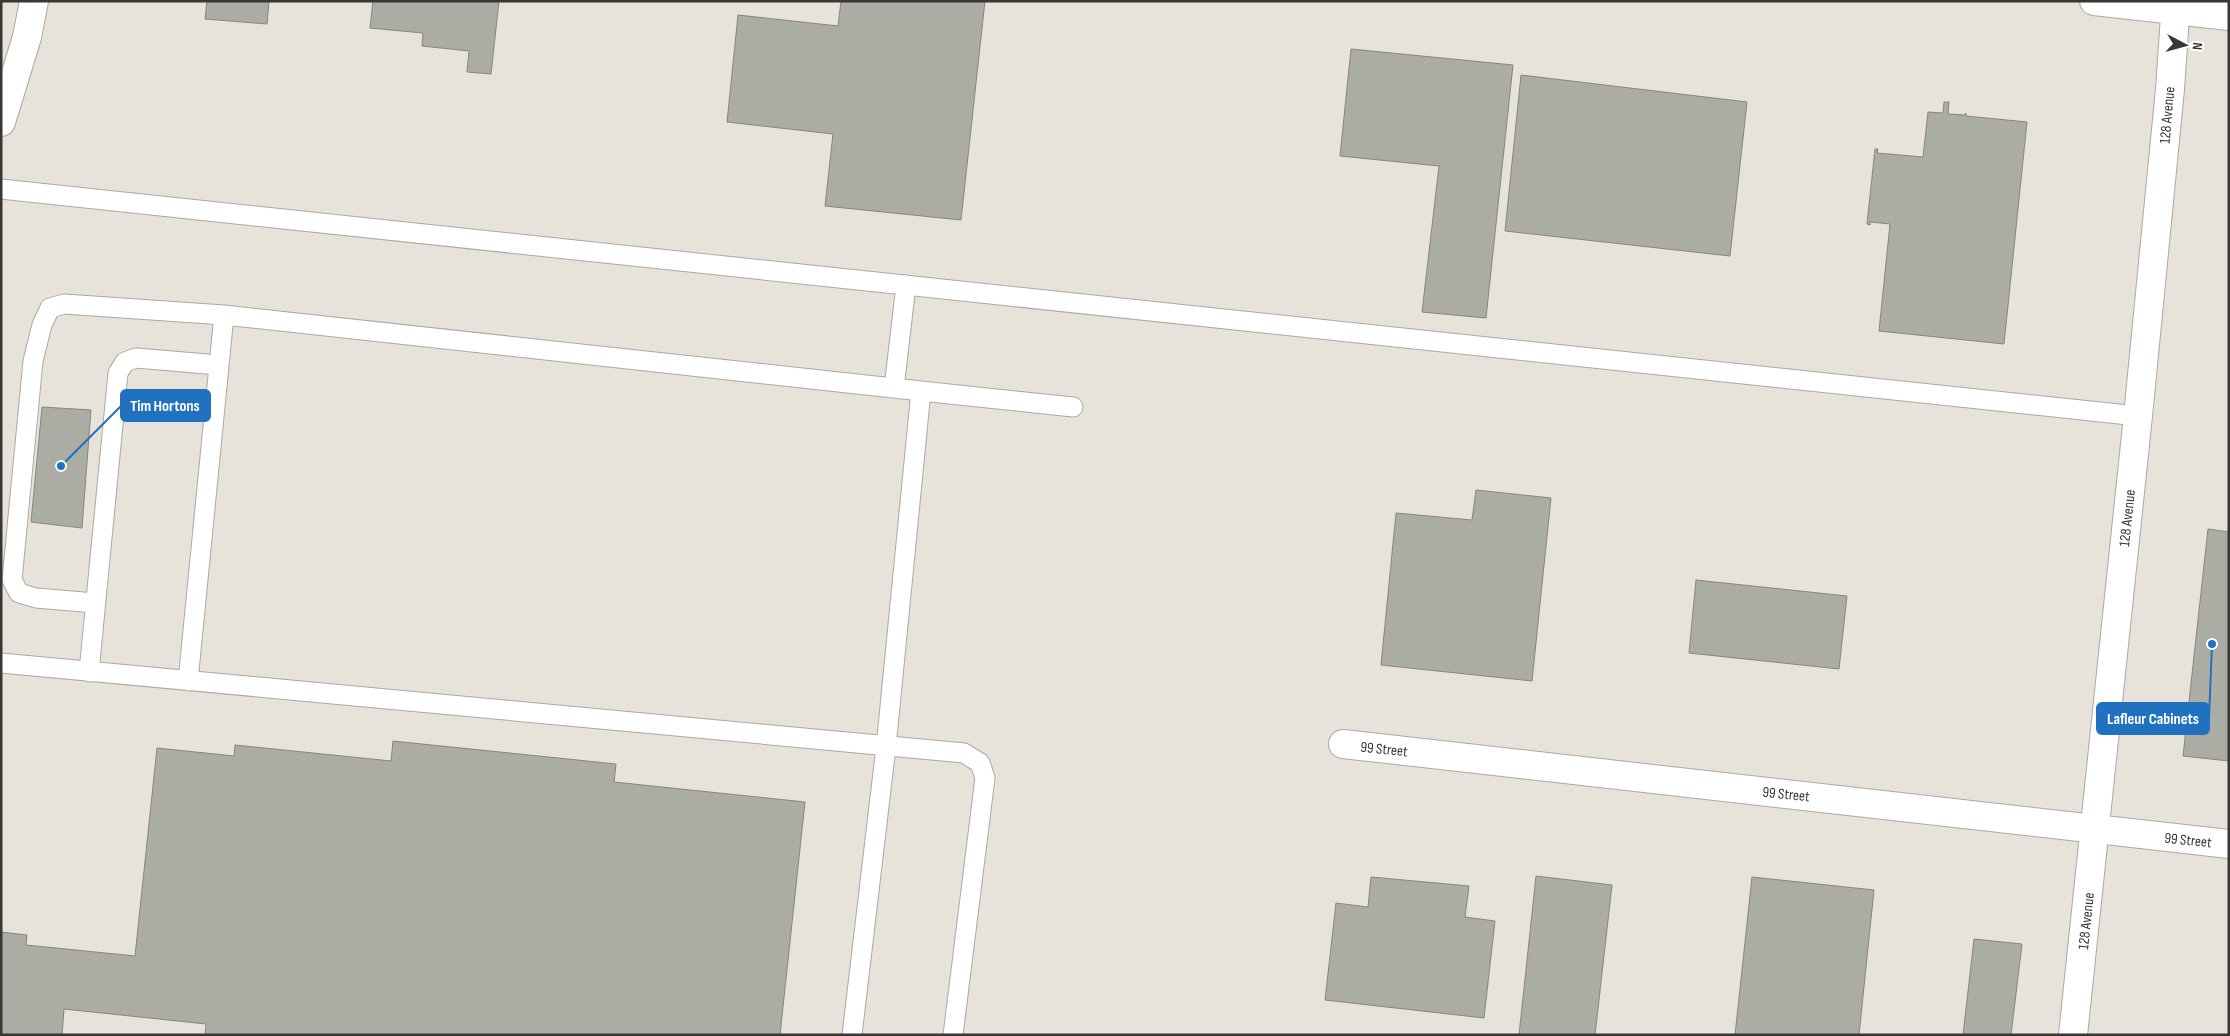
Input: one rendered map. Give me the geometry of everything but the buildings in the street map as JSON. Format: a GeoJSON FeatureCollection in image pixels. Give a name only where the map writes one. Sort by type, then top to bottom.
{"type":"FeatureCollection","features":[{"type":"Feature","properties":{"kind":"street"},"geometry":{"type":"LineString","coordinates":[[1,122],[27,37],[34,1]]}},
{"type":"Feature","properties":{"kind":"street"},"geometry":{"type":"LineString","coordinates":[[2094,1],[2176,6],[2229,16]]}},
{"type":"Feature","properties":{"kind":"street","name":"128 Avenue"},"geometry":{"type":"LineString","coordinates":[[2073,1035],[2138,416],[2170,90],[2176,6]]}},
{"type":"Feature","properties":{"kind":"street","name":"99 Street"},"geometry":{"type":"LineString","coordinates":[[1343,744],[2229,844]]}},
{"type":"Feature","properties":{"kind":"lane"},"geometry":{"type":"LineString","coordinates":[[1,189],[2138,416]]}},
{"type":"Feature","properties":{"kind":"lane"},"geometry":{"type":"LineString","coordinates":[[894,388],[906,285]]}},
{"type":"Feature","properties":{"kind":"lane"},"geometry":{"type":"LineString","coordinates":[[95,603],[36,598],[19,593],[12,580],[33,361],[42,325],[50,308],[64,304],[224,315],[1072,407]]}},
{"type":"Feature","properties":{"kind":"lane"},"geometry":{"type":"LineString","coordinates":[[188,681],[224,315]]}},
{"type":"Feature","properties":{"kind":"lane"},"geometry":{"type":"LineString","coordinates":[[89,672],[118,373],[125,362],[136,358],[219,365]]}},
{"type":"Feature","properties":{"kind":"lane"},"geometry":{"type":"LineString","coordinates":[[852,1035],[886,747],[921,391]]}},
{"type":"Feature","properties":{"kind":"lane"},"geometry":{"type":"LineString","coordinates":[[1,663],[964,753],[980,763],[985,778],[953,1035]]}},
{"type":"Feature","properties":{"kind":"place","name":"Tim Hortons"},"geometry":{"type":"Point","coordinates":[61,466]}},
{"type":"Feature","properties":{"kind":"place","name":"Lafleur Cabinets"},"geometry":{"type":"Point","coordinates":[2212,644]}}]}
